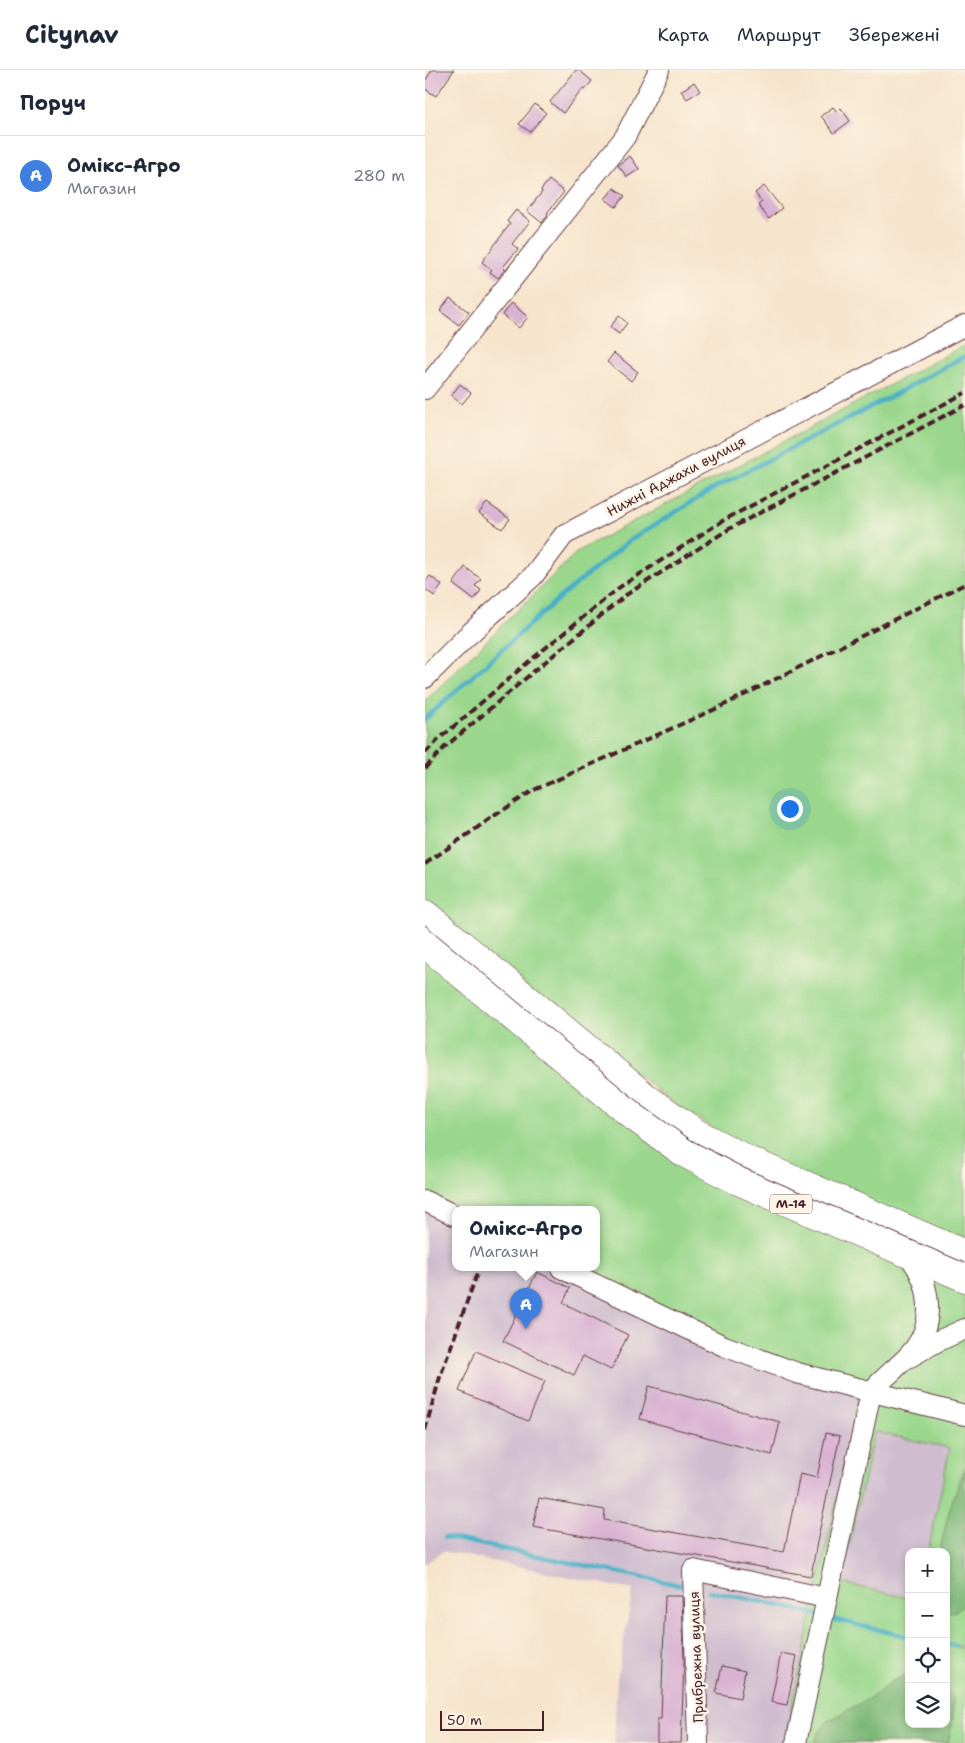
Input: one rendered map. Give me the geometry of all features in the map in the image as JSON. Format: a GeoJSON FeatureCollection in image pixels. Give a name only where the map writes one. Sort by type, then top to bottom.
{"type":"FeatureCollection","features":[{"type":"Feature","properties":{"kind":"highway","name":"М-14"},"geometry":{"type":"LineString","coordinates":[[425,914],[435,942],[634,1102],[658,1136],[711,1168],[965,1278]]}},
{"type":"Feature","properties":{"kind":"highway","name":"М-14"},"geometry":{"type":"LineString","coordinates":[[634,1102],[671,1117],[721,1148],[965,1254]]}},
{"type":"Feature","properties":{"kind":"street"},"geometry":{"type":"LineString","coordinates":[[425,389],[625,137],[659,70]]}},
{"type":"Feature","properties":{"kind":"street","name":"Нижні Аджахи вулиця"},"geometry":{"type":"LineString","coordinates":[[425,678],[465,638],[533,576],[564,534],[965,325]]}},
{"type":"Feature","properties":{"kind":"street"},"geometry":{"type":"LineString","coordinates":[[425,1201],[452,1214]]}},
{"type":"Feature","properties":{"kind":"street"},"geometry":{"type":"LineString","coordinates":[[796,1743],[871,1392],[885,1376],[910,1354],[926,1325],[928,1314],[927,1292],[924,1281],[913,1261],[906,1253]]}},
{"type":"Feature","properties":{"kind":"street"},"geometry":{"type":"LineString","coordinates":[[567,1271],[724,1346],[797,1373],[965,1415]]}},
{"type":"Feature","properties":{"kind":"street"},"geometry":{"type":"LineString","coordinates":[[901,1362],[938,1341],[965,1329]]}},
{"type":"Feature","properties":{"kind":"street","name":"Прибрежна вулиця"},"geometry":{"type":"LineString","coordinates":[[698,1743],[693,1570],[827,1601]]}},
{"type":"Feature","properties":{"kind":"shaded area"},"geometry":{"type":"Polygon","coordinates":[[[425,1207],[452,1220],[452,1271],[555,1271],[651,1318],[859,1394],[784,1743],[614,1743],[617,1678],[633,1590],[443,1551],[425,1564],[425,1207]]]}},
{"type":"Feature","properties":{"kind":"shaded area"},"geometry":{"type":"Polygon","coordinates":[[[874,1431],[950,1447],[929,1548],[905,1548],[905,1597],[841,1584],[874,1431]]]}},
{"type":"Feature","properties":{"kind":"green space"},"geometry":{"type":"Polygon","coordinates":[[[965,345],[965,1248],[724,1143],[425,907],[425,701],[578,551],[965,345]]]}},
{"type":"Feature","properties":{"kind":"green space"},"geometry":{"type":"Polygon","coordinates":[[[425,950],[965,1284],[965,1646],[957,1646],[965,1650],[965,1743],[784,1743],[859,1395],[651,1318],[555,1271],[600,1271],[600,1206],[452,1206],[452,1210],[425,1207],[425,950]],[[874,1432],[841,1583],[905,1597],[905,1728],[950,1728],[950,1548],[929,1548],[950,1448],[874,1432]]]}},
{"type":"Feature","properties":{"kind":"green space"},"geometry":{"type":"Polygon","coordinates":[[[965,1468],[965,1603],[961,1608],[950,1612],[950,1548],[940,1548],[951,1504],[965,1468]]]}},
{"type":"Feature","properties":{"kind":"green space"},"geometry":{"type":"Polygon","coordinates":[[[905,1676],[905,1728],[950,1728],[950,1694],[953,1700],[953,1719],[948,1743],[814,1743],[828,1721],[877,1694],[892,1681],[905,1676]]]}},
{"type":"Feature","properties":{"kind":"building"},"geometry":{"type":"Polygon","coordinates":[[[432,70],[454,70],[436,96],[425,89],[425,81],[432,70]]]}},
{"type":"Feature","properties":{"kind":"building"},"geometry":{"type":"Polygon","coordinates":[[[576,70],[579,70],[592,81],[563,113],[550,102],[576,70]]]}},
{"type":"Feature","properties":{"kind":"building"},"geometry":{"type":"Polygon","coordinates":[[[694,82],[700,91],[687,99],[681,91],[694,82]]]}},
{"type":"Feature","properties":{"kind":"building"},"geometry":{"type":"Polygon","coordinates":[[[535,104],[546,113],[530,132],[519,124],[535,104]]]}},
{"type":"Feature","properties":{"kind":"building"},"geometry":{"type":"Polygon","coordinates":[[[833,107],[837,112],[841,108],[850,121],[834,133],[821,116],[833,107]]]}},
{"type":"Feature","properties":{"kind":"building"},"geometry":{"type":"Polygon","coordinates":[[[630,156],[639,169],[627,177],[618,165],[630,156]]]}},
{"type":"Feature","properties":{"kind":"building"},"geometry":{"type":"Polygon","coordinates":[[[549,180],[564,192],[547,213],[542,223],[527,211],[549,180]]]}},
{"type":"Feature","properties":{"kind":"building"},"geometry":{"type":"Polygon","coordinates":[[[764,186],[782,208],[769,219],[758,205],[762,202],[755,193],[764,186]]]}},
{"type":"Feature","properties":{"kind":"building"},"geometry":{"type":"Polygon","coordinates":[[[614,188],[625,196],[616,207],[605,199],[614,188]]]}},
{"type":"Feature","properties":{"kind":"building"},"geometry":{"type":"Polygon","coordinates":[[[516,210],[530,221],[512,244],[518,249],[503,267],[505,269],[498,278],[482,262],[510,224],[507,221],[516,210]]]}},
{"type":"Feature","properties":{"kind":"building"},"geometry":{"type":"Polygon","coordinates":[[[450,298],[469,312],[459,325],[440,311],[450,298]]]}},
{"type":"Feature","properties":{"kind":"building"},"geometry":{"type":"Polygon","coordinates":[[[511,303],[528,317],[519,328],[502,315],[511,303]]]}},
{"type":"Feature","properties":{"kind":"building"},"geometry":{"type":"Polygon","coordinates":[[[619,316],[627,323],[619,334],[610,327],[619,316]]]}},
{"type":"Feature","properties":{"kind":"building"},"geometry":{"type":"Polygon","coordinates":[[[614,353],[638,372],[631,381],[607,362],[614,353]]]}},
{"type":"Feature","properties":{"kind":"building"},"geometry":{"type":"Polygon","coordinates":[[[460,384],[471,393],[462,404],[451,396],[460,384]]]}},
{"type":"Feature","properties":{"kind":"building"},"geometry":{"type":"Polygon","coordinates":[[[487,503],[510,519],[502,529],[479,513],[487,503]]]}},
{"type":"Feature","properties":{"kind":"building"},"geometry":{"type":"Polygon","coordinates":[[[465,567],[481,579],[475,586],[481,590],[474,600],[453,584],[465,567]]]}},
{"type":"Feature","properties":{"kind":"building"},"geometry":{"type":"Polygon","coordinates":[[[430,576],[442,585],[434,596],[425,589],[425,582],[430,576]]]}},
{"type":"Feature","properties":{"kind":"building"},"geometry":{"type":"Polygon","coordinates":[[[537,1272],[570,1288],[563,1303],[628,1335],[611,1370],[583,1356],[574,1375],[503,1341],[537,1272]]]}},
{"type":"Feature","properties":{"kind":"building"},"geometry":{"type":"Polygon","coordinates":[[[476,1351],[545,1381],[528,1421],[459,1391],[476,1351]]]}},
{"type":"Feature","properties":{"kind":"building"},"geometry":{"type":"Polygon","coordinates":[[[649,1386],[780,1422],[772,1455],[640,1419],[649,1386]]]}},
{"type":"Feature","properties":{"kind":"building"},"geometry":{"type":"Polygon","coordinates":[[[826,1433],[840,1436],[811,1576],[533,1527],[539,1498],[605,1510],[604,1520],[784,1552],[800,1474],[817,1478],[826,1433]]]}},
{"type":"Feature","properties":{"kind":"building"},"geometry":{"type":"Polygon","coordinates":[[[665,1596],[682,1596],[684,1662],[681,1743],[657,1743],[657,1719],[661,1719],[665,1596]]]}},
{"type":"Feature","properties":{"kind":"building"},"geometry":{"type":"Polygon","coordinates":[[[781,1653],[797,1656],[787,1705],[771,1702],[781,1653]]]}},
{"type":"Feature","properties":{"kind":"building"},"geometry":{"type":"Polygon","coordinates":[[[722,1666],[745,1671],[740,1698],[716,1693],[722,1666]]]}},
{"type":"Feature","properties":{"kind":"waterway"},"geometry":{"type":"LineString","coordinates":[[425,719],[559,598],[629,541],[716,487],[965,356]]}},
{"type":"Feature","properties":{"kind":"waterway"},"geometry":{"type":"LineString","coordinates":[[445,1537],[680,1585]]}},
{"type":"Feature","properties":{"kind":"waterway"},"geometry":{"type":"LineString","coordinates":[[709,1591],[818,1615]]}},
{"type":"Feature","properties":{"kind":"waterway"},"geometry":{"type":"LineString","coordinates":[[828,1618],[905,1636]]}},
{"type":"Feature","properties":{"kind":"waterway"},"geometry":{"type":"LineString","coordinates":[[950,1645],[956,1646]]}},
{"type":"Feature","properties":{"kind":"tram line"},"geometry":{"type":"LineString","coordinates":[[425,925],[643,1106],[691,1140],[744,1168],[965,1263]]}},
{"type":"Feature","properties":{"kind":"railway"},"geometry":{"type":"LineString","coordinates":[[425,753],[526,664],[620,587],[724,520],[965,393]]}},
{"type":"Feature","properties":{"kind":"railway"},"geometry":{"type":"LineString","coordinates":[[425,768],[445,747],[626,595],[729,529],[965,405]]}},
{"type":"Feature","properties":{"kind":"railway"},"geometry":{"type":"LineString","coordinates":[[425,864],[534,790],[722,706],[965,584]]}},
{"type":"Feature","properties":{"kind":"railway"},"geometry":{"type":"LineString","coordinates":[[425,1430],[440,1377],[478,1271]]}},
{"type":"Feature","properties":{"kind":"place","name":"Омiкс-Агро"},"geometry":{"type":"Point","coordinates":[526,1329]}}]}
